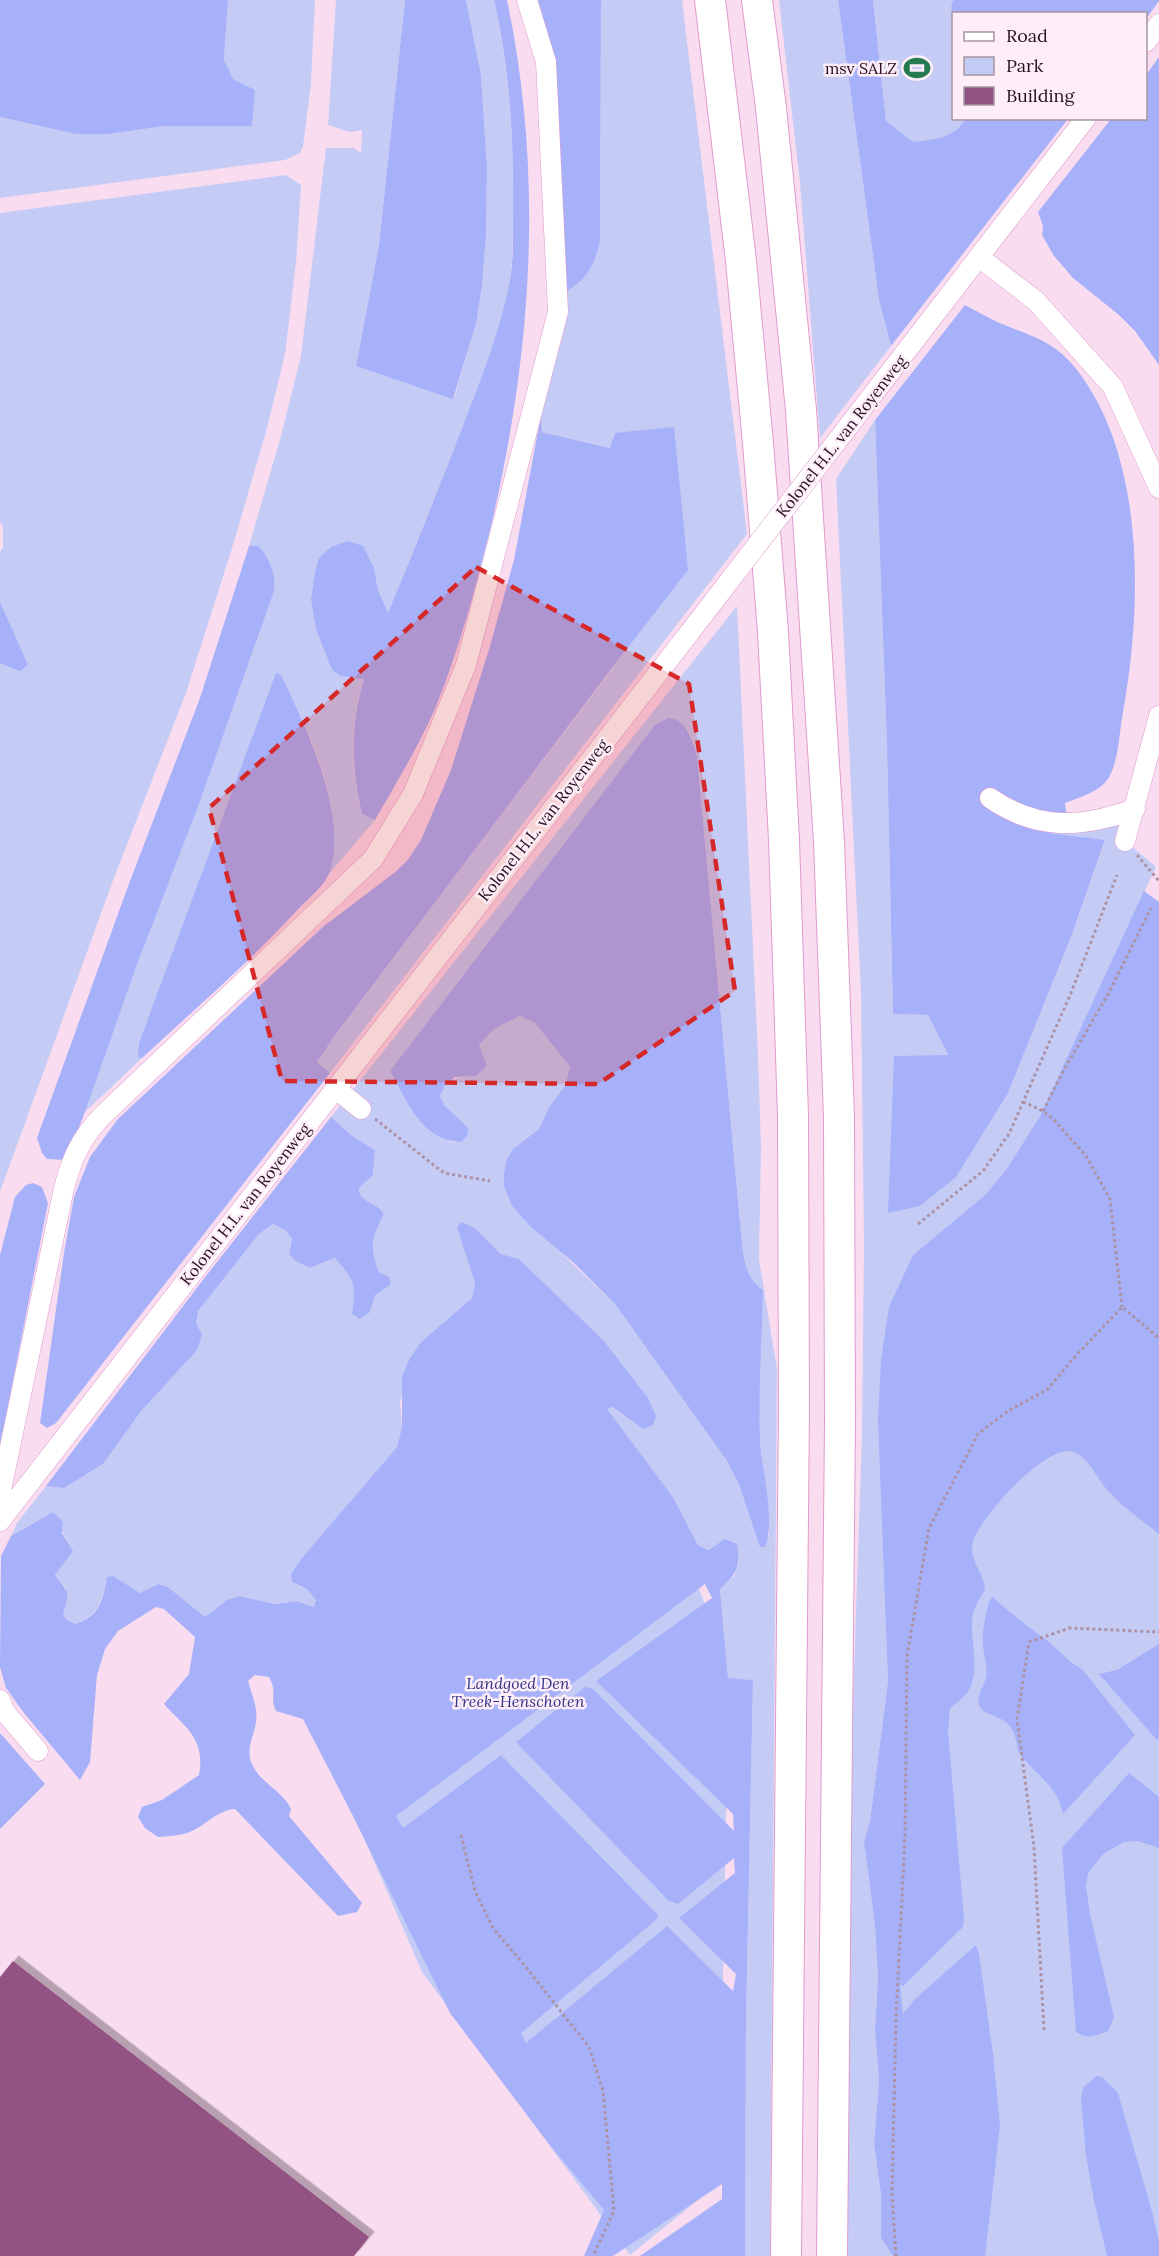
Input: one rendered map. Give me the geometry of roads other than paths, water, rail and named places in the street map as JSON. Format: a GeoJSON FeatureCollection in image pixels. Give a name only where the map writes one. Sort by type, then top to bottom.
{"type":"FeatureCollection","features":[{"type":"Feature","properties":{"kind":"highway"},"geometry":{"type":"LineString","coordinates":[[710,0],[741,261],[758,443],[773,632],[784,840],[793,1116],[794,1395],[786,2256]]}},
{"type":"Feature","properties":{"kind":"highway"},"geometry":{"type":"LineString","coordinates":[[757,0],[771,108],[802,422],[828,830],[839,1117],[840,1422],[832,2256]]}},
{"type":"Feature","properties":{"kind":"street"},"geometry":{"type":"LineString","coordinates":[[12,1505],[0,1496],[64,1188],[79,1145],[100,1117],[373,859],[412,794],[466,665],[558,312],[546,62],[527,0]]}},
{"type":"Feature","properties":{"kind":"street"},"geometry":{"type":"LineString","coordinates":[[1147,41],[1159,24]]}},
{"type":"Feature","properties":{"kind":"street","name":"Kolonel H.L. van Royenweg"},"geometry":{"type":"LineString","coordinates":[[0,1521],[1084,120]]}},
{"type":"Feature","properties":{"kind":"street"},"geometry":{"type":"LineString","coordinates":[[979,257],[1036,302],[1113,387],[1159,488]]}},
{"type":"Feature","properties":{"kind":"street"},"geometry":{"type":"LineString","coordinates":[[1125,841],[1159,716]]}},
{"type":"Feature","properties":{"kind":"street"},"geometry":{"type":"LineString","coordinates":[[990,798],[1009,811],[1044,823],[1098,821],[1135,809]]}},
{"type":"Feature","properties":{"kind":"street"},"geometry":{"type":"LineString","coordinates":[[335,1088],[361,1109]]}},
{"type":"Feature","properties":{"kind":"street"},"geometry":{"type":"LineString","coordinates":[[1,1707],[38,1751]]}},
{"type":"Feature","properties":{"kind":"place","name":"msv SALZ"},"geometry":{"type":"Point","coordinates":[917,68]}},
{"type":"Feature","properties":{"kind":"park label","name":"Landgoed Den Treek-Henschoten"},"geometry":{"type":"Point","coordinates":[518,1692]}}]}
